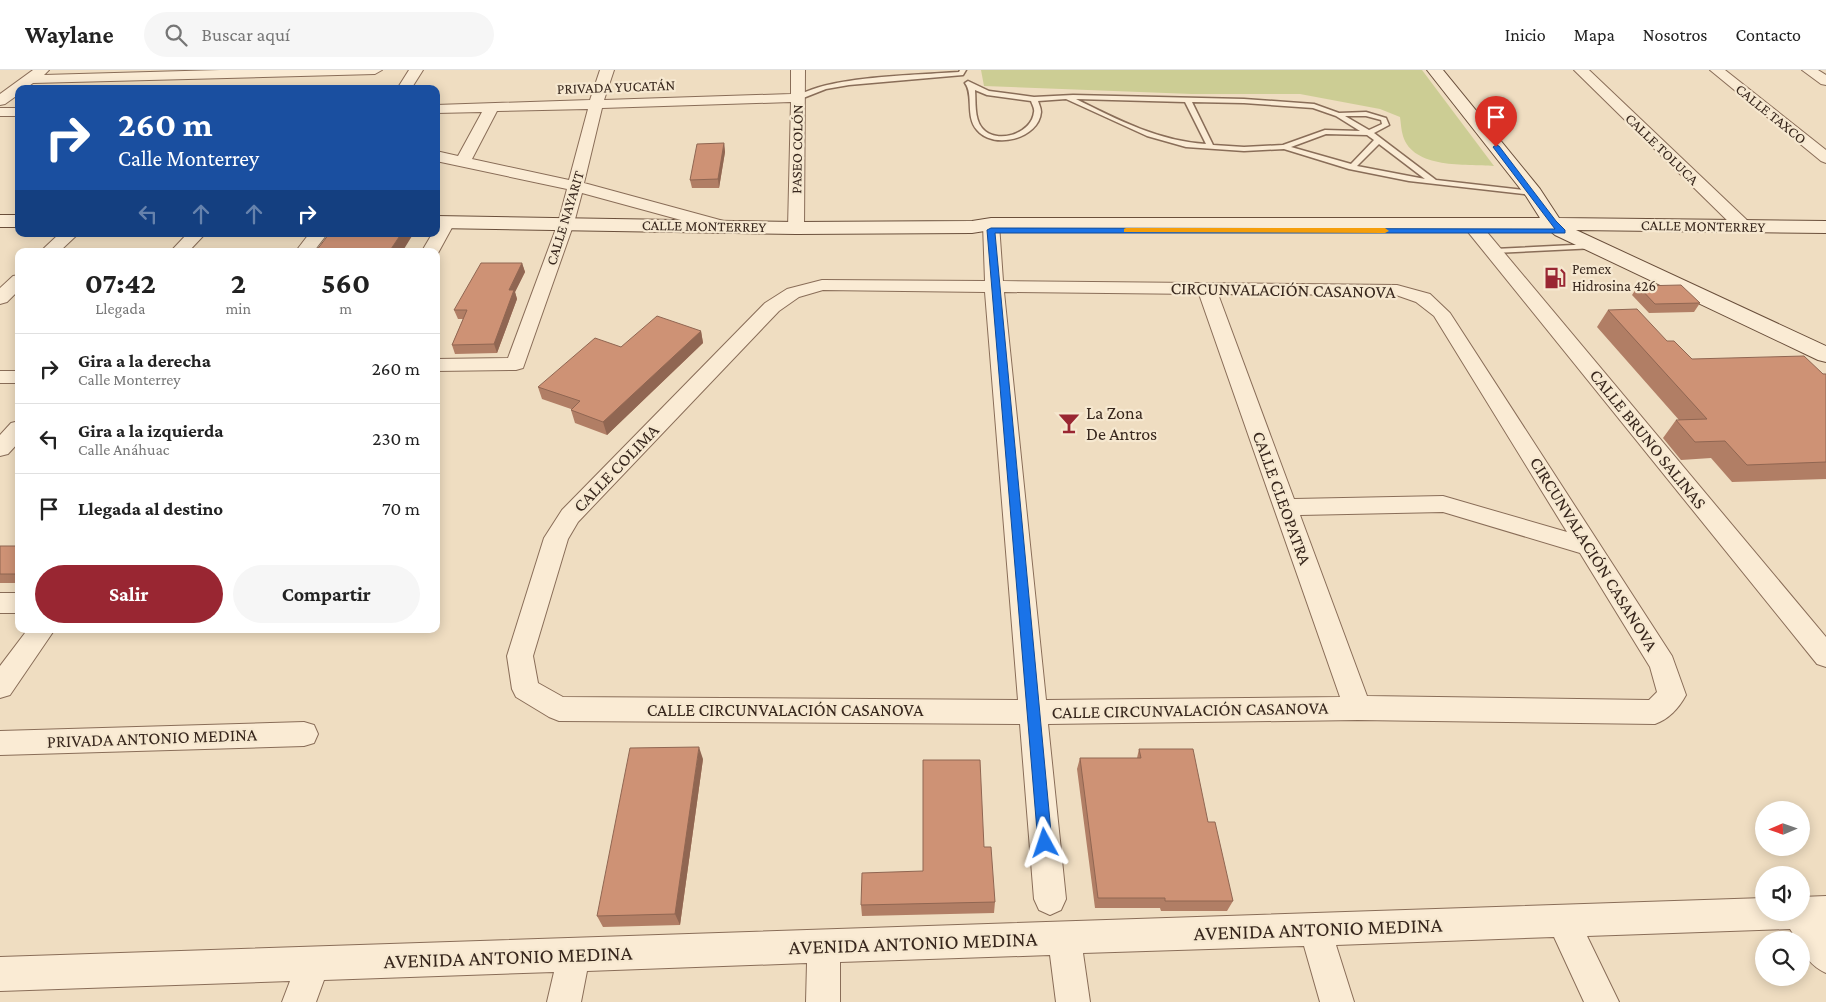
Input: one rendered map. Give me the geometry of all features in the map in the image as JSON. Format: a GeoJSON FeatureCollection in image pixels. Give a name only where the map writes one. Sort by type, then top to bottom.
{"type":"FeatureCollection","features":[{"type":"Feature","properties":{"kind":"street"},"geometry":{"type":"LineString","coordinates":[[22,85],[42,70]]}},
{"type":"Feature","properties":{"kind":"street"},"geometry":{"type":"LineString","coordinates":[[30,79],[235,72],[375,70]]}},
{"type":"Feature","properties":{"kind":"street"},"geometry":{"type":"LineString","coordinates":[[407,85],[416,70]]}},
{"type":"Feature","properties":{"kind":"street","name":"CALLE NAYARIT"},"geometry":{"type":"LineString","coordinates":[[440,365],[516,364],[566,223],[596,104],[607,70]]}},
{"type":"Feature","properties":{"kind":"street","name":"PASEO COLÓN"},"geometry":{"type":"LineString","coordinates":[[796,228],[798,70]]}},
{"type":"Feature","properties":{"kind":"street"},"geometry":{"type":"LineString","coordinates":[[1436,70],[1533,193],[1565,226],[1592,246],[1826,355]]}},
{"type":"Feature","properties":{"kind":"street","name":"CALLE TOLUCA"},"geometry":{"type":"LineString","coordinates":[[1581,70],[1744,227]]}},
{"type":"Feature","properties":{"kind":"street","name":"CALLE TAXCO"},"geometry":{"type":"LineString","coordinates":[[1717,70],[1826,158]]}},
{"type":"Feature","properties":{"kind":"street"},"geometry":{"type":"LineString","coordinates":[[1809,70],[1826,81]]}},
{"type":"Feature","properties":{"kind":"street"},"geometry":{"type":"LineString","coordinates":[[222,85],[235,72]]}},
{"type":"Feature","properties":{"kind":"street"},"geometry":{"type":"LineString","coordinates":[[0,101],[15,90]]}},
{"type":"Feature","properties":{"kind":"street","name":"PRIVADA YUCATÁN"},"geometry":{"type":"LineString","coordinates":[[440,109],[798,98]]}},
{"type":"Feature","properties":{"kind":"street"},"geometry":{"type":"LineString","coordinates":[[463,162],[492,107]]}},
{"type":"Feature","properties":{"kind":"street"},"geometry":{"type":"LineString","coordinates":[[0,112],[15,112]]}},
{"type":"Feature","properties":{"kind":"street"},"geometry":{"type":"LineString","coordinates":[[440,157],[576,186],[725,226]]}},
{"type":"Feature","properties":{"kind":"street"},"geometry":{"type":"LineString","coordinates":[[0,221],[15,221]]}},
{"type":"Feature","properties":{"kind":"street","name":"CALLE MONTERREY"},"geometry":{"type":"LineString","coordinates":[[442,222],[796,228],[1826,227]]}},
{"type":"Feature","properties":{"kind":"street"},"geometry":{"type":"LineString","coordinates":[[984,227],[994,286],[1050,899]]}},
{"type":"Feature","properties":{"kind":"street","name":"CALLE BRUNO SALINAS"},"geometry":{"type":"LineString","coordinates":[[1474,227],[1826,656]]}},
{"type":"Feature","properties":{"kind":"street"},"geometry":{"type":"LineString","coordinates":[[54,248],[66,237]]}},
{"type":"Feature","properties":{"kind":"street"},"geometry":{"type":"LineString","coordinates":[[183,248],[193,237]]}},
{"type":"Feature","properties":{"kind":"street"},"geometry":{"type":"LineString","coordinates":[[308,248],[316,237]]}},
{"type":"Feature","properties":{"kind":"street"},"geometry":{"type":"LineString","coordinates":[[0,298],[15,284]]}},
{"type":"Feature","properties":{"kind":"street","name":"CIRCUNVALACIÓN CASANOVA"},"geometry":{"type":"LineString","coordinates":[[792,293],[822,286],[1206,287],[1397,290],[1423,298],[1441,313],[1589,546],[1663,664],[1672,695]]}},
{"type":"Feature","properties":{"kind":"street","name":"CALLE CLEOPATRA"},"geometry":{"type":"LineString","coordinates":[[1206,287],[1358,708]]}},
{"type":"Feature","properties":{"kind":"street","name":"CALLE COLIMA"},"geometry":{"type":"LineString","coordinates":[[526,690],[520,656],[556,538],[570,516],[772,307],[792,293]]}},
{"type":"Feature","properties":{"kind":"street"},"geometry":{"type":"LineString","coordinates":[[0,377],[15,377]]}},
{"type":"Feature","properties":{"kind":"street"},"geometry":{"type":"LineString","coordinates":[[0,449],[15,432]]}},
{"type":"Feature","properties":{"kind":"street"},"geometry":{"type":"LineString","coordinates":[[1285,507],[1442,504],[1589,546]]}},
{"type":"Feature","properties":{"kind":"street"},"geometry":{"type":"LineString","coordinates":[[0,603],[15,603]]}},
{"type":"Feature","properties":{"kind":"street"},"geometry":{"type":"LineString","coordinates":[[0,687],[39,633]]}},
{"type":"Feature","properties":{"kind":"street","name":"CALLE CIRCUNVALACIÓN CASANOVA"},"geometry":{"type":"LineString","coordinates":[[526,690],[559,709],[1034,712],[1358,708],[1655,712],[1672,695]]}},
{"type":"Feature","properties":{"kind":"street","name":"PRIVADA ANTONIO MEDINA"},"geometry":{"type":"LineString","coordinates":[[0,743],[304,734]]}},
{"type":"Feature","properties":{"kind":"street"},"geometry":{"type":"LineString","coordinates":[[1812,913],[1826,956]]}},
{"type":"Feature","properties":{"kind":"street","name":"AVENIDA ANTONIO MEDINA"},"geometry":{"type":"LineString","coordinates":[[0,974],[1812,913]]}},
{"type":"Feature","properties":{"kind":"street"},"geometry":{"type":"LineString","coordinates":[[1563,921],[1602,1002]]}},
{"type":"Feature","properties":{"kind":"street"},"geometry":{"type":"LineString","coordinates":[[1315,929],[1337,1002]]}},
{"type":"Feature","properties":{"kind":"street"},"geometry":{"type":"LineString","coordinates":[[1064,938],[1073,1002]]}},
{"type":"Feature","properties":{"kind":"street"},"geometry":{"type":"LineString","coordinates":[[823,1002],[824,946]]}},
{"type":"Feature","properties":{"kind":"street"},"geometry":{"type":"LineString","coordinates":[[564,1002],[574,954]]}},
{"type":"Feature","properties":{"kind":"street"},"geometry":{"type":"LineString","coordinates":[[299,1002],[313,963]]}},
{"type":"Feature","properties":{"kind":"lane"},"geometry":{"type":"LineString","coordinates":[[798,98],[824,87],[848,83],[962,72],[971,86],[978,128],[986,135],[1002,137],[1019,135],[1031,126],[1038,111],[1034,99]]}},
{"type":"Feature","properties":{"kind":"lane"},"geometry":{"type":"LineString","coordinates":[[971,86],[987,93],[1034,99],[1067,97],[1244,101],[1314,106],[1338,115],[1369,133],[1421,173],[1436,182]]}},
{"type":"Feature","properties":{"kind":"lane"},"geometry":{"type":"LineString","coordinates":[[1067,97],[1149,135],[1186,145],[1244,149],[1284,147],[1325,132],[1369,133],[1386,125],[1384,119],[1373,114],[1359,112],[1338,115]]}},
{"type":"Feature","properties":{"kind":"lane"},"geometry":{"type":"LineString","coordinates":[[1188,101],[1210,147]]}},
{"type":"Feature","properties":{"kind":"lane"},"geometry":{"type":"LineString","coordinates":[[1352,167],[1378,140]]}},
{"type":"Feature","properties":{"kind":"lane"},"geometry":{"type":"LineString","coordinates":[[1284,147],[1352,167],[1409,179],[1533,193]]}},
{"type":"Feature","properties":{"kind":"lane"},"geometry":{"type":"LineString","coordinates":[[1494,251],[1592,246]]}},
{"type":"Feature","properties":{"kind":"green space"},"geometry":{"type":"Polygon","coordinates":[[[981,70],[1422,70],[1494,166],[1442,163],[1429,159],[1409,147],[1403,136],[1400,117],[1380,109],[1300,94],[1192,94],[984,86],[981,70]]]}},
{"type":"Feature","properties":{"kind":"building"},"geometry":{"type":"Polygon","coordinates":[[[724,143],[718,179],[690,180],[697,144],[724,143]]]}},
{"type":"Feature","properties":{"kind":"building"},"geometry":{"type":"Polygon","coordinates":[[[327,237],[399,237],[392,248],[318,248],[327,237]]]}},
{"type":"Feature","properties":{"kind":"building"},"geometry":{"type":"Polygon","coordinates":[[[481,263],[522,263],[509,290],[514,290],[494,344],[452,345],[467,310],[454,310],[481,263]]]}},
{"type":"Feature","properties":{"kind":"building"},"geometry":{"type":"Polygon","coordinates":[[[1681,285],[1700,303],[1655,304],[1638,286],[1681,285]]]}},
{"type":"Feature","properties":{"kind":"building"},"geometry":{"type":"Polygon","coordinates":[[[1637,309],[1667,341],[1674,341],[1692,359],[1804,356],[1823,374],[1826,374],[1826,462],[1747,465],[1725,441],[1695,442],[1676,420],[1707,419],[1608,310],[1637,309]]]}},
{"type":"Feature","properties":{"kind":"building"},"geometry":{"type":"Polygon","coordinates":[[[657,316],[701,331],[603,422],[571,410],[580,401],[538,387],[595,338],[621,347],[657,316]]]}},
{"type":"Feature","properties":{"kind":"building"},"geometry":{"type":"Polygon","coordinates":[[[0,546],[15,546],[15,574],[0,574],[0,546]]]}},
{"type":"Feature","properties":{"kind":"building"},"geometry":{"type":"Polygon","coordinates":[[[699,747],[675,914],[597,916],[630,748],[699,747]]]}},
{"type":"Feature","properties":{"kind":"building"},"geometry":{"type":"Polygon","coordinates":[[[1139,749],[1193,749],[1208,822],[1215,822],[1233,901],[1165,901],[1165,898],[1098,898],[1080,758],[1141,758],[1139,749]]]}},
{"type":"Feature","properties":{"kind":"building"},"geometry":{"type":"Polygon","coordinates":[[[923,760],[980,760],[984,847],[991,847],[995,902],[861,905],[862,873],[923,871],[923,760]]]}},
{"type":"Feature","properties":{"kind":"slow traffic"},"geometry":{"type":"LineString","coordinates":[[1126,230],[1385,231]]}},
{"type":"Feature","properties":{"kind":"place","name":"Pemex Hidrosina 426"},"geometry":{"type":"Point","coordinates":[1555,278]}},
{"type":"Feature","properties":{"kind":"place","name":"La Zona De Antros"},"geometry":{"type":"Point","coordinates":[1069,423]}},
{"type":"Feature","properties":{"kind":"route"},"geometry":{"type":"LineString","coordinates":[[1045,843],[994,286],[991,230],[1562,231],[1553,223],[1533,193],[1496,147]]}}]}
